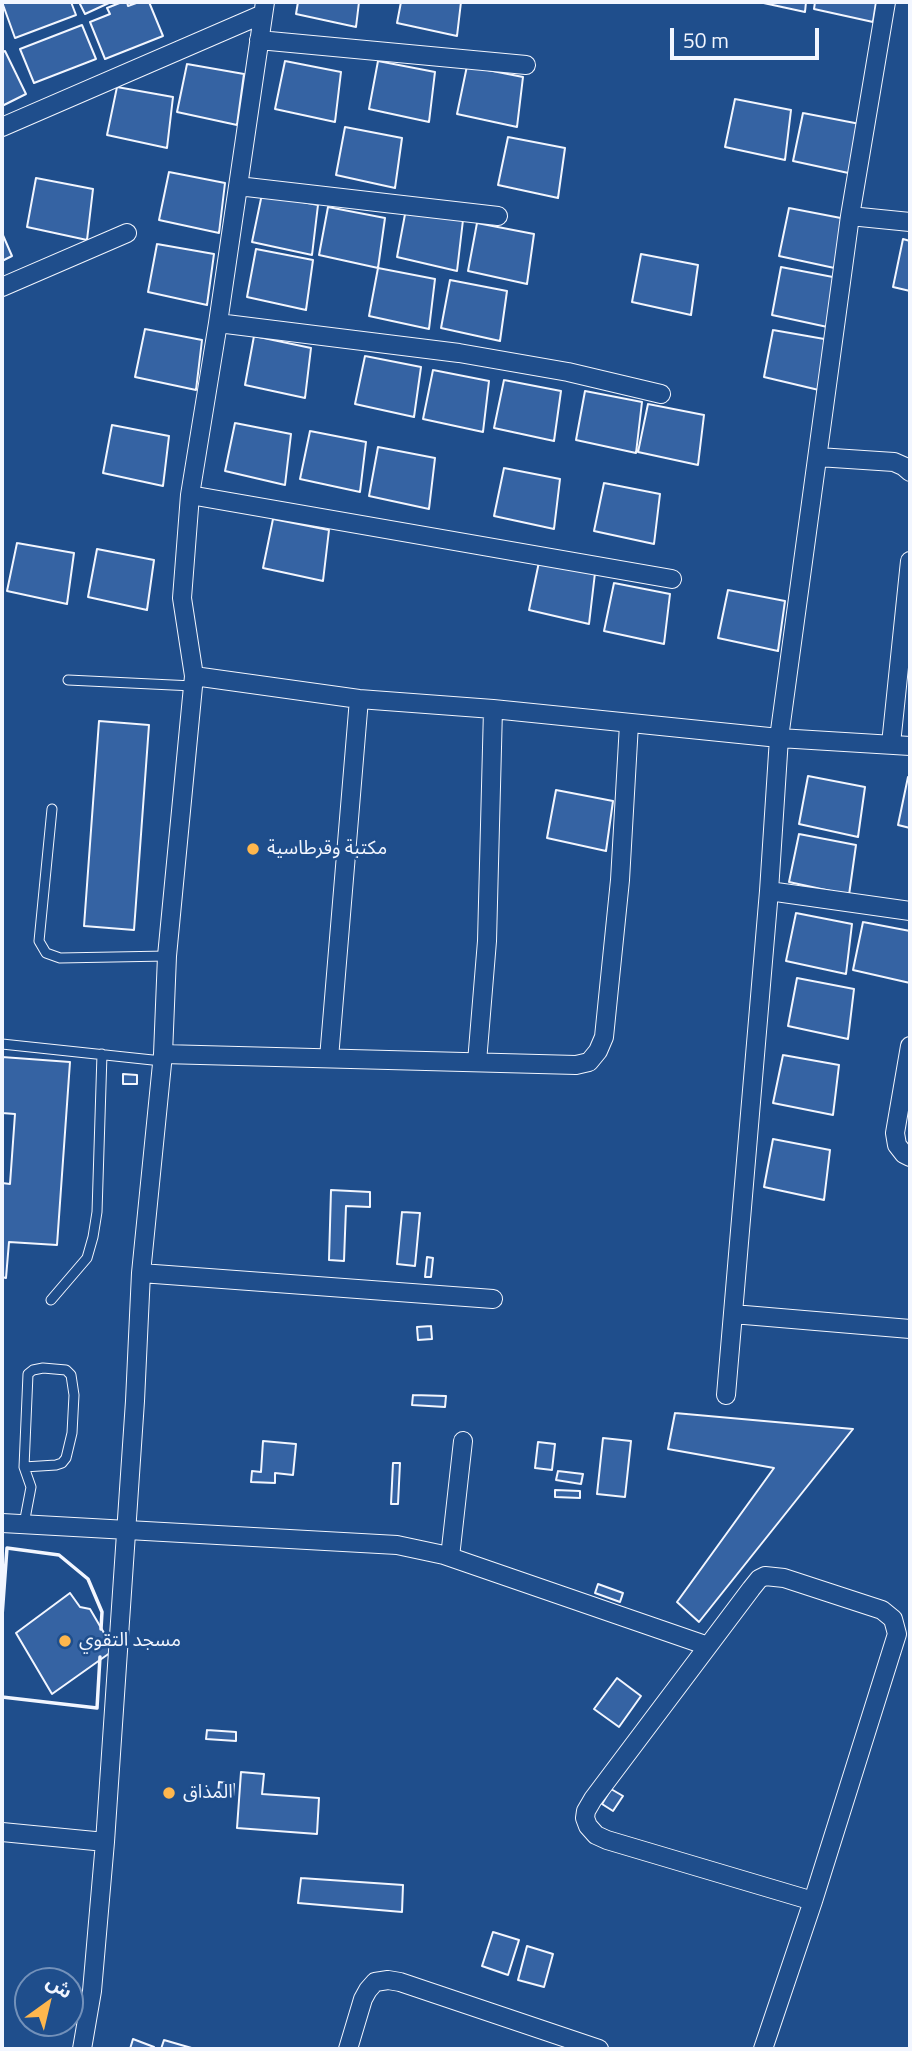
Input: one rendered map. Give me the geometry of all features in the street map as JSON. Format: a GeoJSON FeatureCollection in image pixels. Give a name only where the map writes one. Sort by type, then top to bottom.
{"type":"FeatureCollection","features":[{"type":"Feature","properties":{"kind":"street"},"geometry":{"type":"LineString","coordinates":[[726,1395],[769,891],[779,738],[850,216],[886,2]]}},
{"type":"Feature","properties":{"kind":"street"},"geometry":{"type":"LineString","coordinates":[[82,2049],[92,1991],[127,1530],[141,1273],[193,681],[182,598],[190,495],[264,8]]}},
{"type":"Feature","properties":{"kind":"street"},"geometry":{"type":"LineString","coordinates":[[2,127],[264,8]]}},
{"type":"Feature","properties":{"kind":"street"},"geometry":{"type":"LineString","coordinates":[[259,40],[526,65]]}},
{"type":"Feature","properties":{"kind":"street"},"geometry":{"type":"LineString","coordinates":[[238,186],[498,216]]}},
{"type":"Feature","properties":{"kind":"street"},"geometry":{"type":"LineString","coordinates":[[850,216],[910,222]]}},
{"type":"Feature","properties":{"kind":"street"},"geometry":{"type":"LineString","coordinates":[[2,287],[127,233]]}},
{"type":"Feature","properties":{"kind":"street"},"geometry":{"type":"LineString","coordinates":[[218,323],[459,353],[568,372],[661,394]]}},
{"type":"Feature","properties":{"kind":"street"},"geometry":{"type":"LineString","coordinates":[[818,457],[894,462],[910,472]]}},
{"type":"Feature","properties":{"kind":"street"},"geometry":{"type":"LineString","coordinates":[[190,495],[672,579]]}},
{"type":"Feature","properties":{"kind":"street"},"geometry":{"type":"LineString","coordinates":[[891,744],[910,561]]}},
{"type":"Feature","properties":{"kind":"street"},"geometry":{"type":"LineString","coordinates":[[193,681],[779,738],[910,746]]}},
{"type":"Feature","properties":{"kind":"street"},"geometry":{"type":"LineString","coordinates":[[329,1058],[359,699]]}},
{"type":"Feature","properties":{"kind":"street"},"geometry":{"type":"LineString","coordinates":[[477,1062],[487,942],[493,709]]}},
{"type":"Feature","properties":{"kind":"street"},"geometry":{"type":"LineString","coordinates":[[162,1057],[329,1058],[576,1065],[589,1062],[604,1037],[619,893],[629,724]]}},
{"type":"Feature","properties":{"kind":"street"},"geometry":{"type":"LineString","coordinates":[[769,891],[910,911]]}},
{"type":"Feature","properties":{"kind":"street"},"geometry":{"type":"LineString","coordinates":[[910,1046],[895,1133],[897,1144],[904,1154],[910,1157]]}},
{"type":"Feature","properties":{"kind":"street"},"geometry":{"type":"LineString","coordinates":[[141,1273],[493,1299]]}},
{"type":"Feature","properties":{"kind":"street"},"geometry":{"type":"LineString","coordinates":[[733,1314],[910,1329]]}},
{"type":"Feature","properties":{"kind":"street"},"geometry":{"type":"LineString","coordinates":[[450,1557],[463,1441]]}},
{"type":"Feature","properties":{"kind":"street"},"geometry":{"type":"LineString","coordinates":[[2,1523],[397,1545],[450,1557],[708,1646]]}},
{"type":"Feature","properties":{"kind":"street"},"geometry":{"type":"LineString","coordinates":[[763,2049],[813,1901],[896,1642],[895,1623],[882,1610],[784,1578],[765,1576],[759,1579],[593,1799],[585,1818],[596,1835],[607,1840],[813,1901]]}},
{"type":"Feature","properties":{"kind":"street"},"geometry":{"type":"LineString","coordinates":[[2,1832],[104,1842]]}},
{"type":"Feature","properties":{"kind":"street"},"geometry":{"type":"LineString","coordinates":[[348,2049],[368,1990],[375,1982],[388,1980],[400,1982],[568,2044],[599,2049]]}},
{"type":"Feature","properties":{"kind":"lane"},"geometry":{"type":"LineString","coordinates":[[68,680],[193,681]]}},
{"type":"Feature","properties":{"kind":"lane"},"geometry":{"type":"LineString","coordinates":[[52,809],[39,941],[46,953],[60,958],[167,956]]}},
{"type":"Feature","properties":{"kind":"lane"},"geometry":{"type":"LineString","coordinates":[[2,1044],[162,1057]]}},
{"type":"Feature","properties":{"kind":"lane"},"geometry":{"type":"LineString","coordinates":[[51,1300],[87,1258],[93,1237],[97,1212],[102,1054]]}},
{"type":"Feature","properties":{"kind":"lane"},"geometry":{"type":"LineString","coordinates":[[24,1467],[56,1465],[66,1458],[72,1433],[74,1395],[71,1375],[66,1370],[43,1368],[28,1374],[24,1467],[31,1487],[24,1524]]}},
{"type":"Feature","properties":{"kind":"building"},"geometry":{"type":"Polygon","coordinates":[[[2,2],[71,2],[76,15],[15,38],[2,2]]]}},
{"type":"Feature","properties":{"kind":"building"},"geometry":{"type":"Polygon","coordinates":[[[79,2],[111,2],[85,14],[79,2]]]}},
{"type":"Feature","properties":{"kind":"building"},"geometry":{"type":"Polygon","coordinates":[[[127,2],[128,6],[149,2],[163,36],[105,59],[90,22],[110,14],[107,8],[127,2]]]}},
{"type":"Feature","properties":{"kind":"building"},"geometry":{"type":"Polygon","coordinates":[[[298,2],[359,2],[356,27],[296,14],[298,2]]]}},
{"type":"Feature","properties":{"kind":"building"},"geometry":{"type":"Polygon","coordinates":[[[401,2],[461,2],[457,36],[397,23],[401,2]]]}},
{"type":"Feature","properties":{"kind":"building"},"geometry":{"type":"Polygon","coordinates":[[[759,2],[806,2],[805,12],[759,2]]]}},
{"type":"Feature","properties":{"kind":"building"},"geometry":{"type":"Polygon","coordinates":[[[815,2],[876,2],[873,22],[814,9],[815,2]]]}},
{"type":"Feature","properties":{"kind":"building"},"geometry":{"type":"Polygon","coordinates":[[[82,25],[96,59],[34,83],[20,49],[82,25]]]}},
{"type":"Feature","properties":{"kind":"building"},"geometry":{"type":"Polygon","coordinates":[[[5,51],[26,94],[2,106],[2,52],[5,51]]]}},
{"type":"Feature","properties":{"kind":"building"},"geometry":{"type":"Polygon","coordinates":[[[285,61],[341,72],[335,122],[275,109],[285,61]]]}},
{"type":"Feature","properties":{"kind":"building"},"geometry":{"type":"Polygon","coordinates":[[[378,61],[435,72],[429,122],[369,109],[378,61]]]}},
{"type":"Feature","properties":{"kind":"building"},"geometry":{"type":"Polygon","coordinates":[[[187,64],[244,74],[237,125],[177,112],[187,64]]]}},
{"type":"Feature","properties":{"kind":"building"},"geometry":{"type":"Polygon","coordinates":[[[467,66],[523,77],[517,127],[457,114],[467,66]]]}},
{"type":"Feature","properties":{"kind":"building"},"geometry":{"type":"Polygon","coordinates":[[[117,87],[173,97],[167,148],[107,135],[117,87]]]}},
{"type":"Feature","properties":{"kind":"building"},"geometry":{"type":"Polygon","coordinates":[[[735,99],[791,110],[785,160],[725,147],[735,99]]]}},
{"type":"Feature","properties":{"kind":"building"},"geometry":{"type":"Polygon","coordinates":[[[803,113],[860,124],[853,174],[793,161],[803,113]]]}},
{"type":"Feature","properties":{"kind":"building"},"geometry":{"type":"Polygon","coordinates":[[[345,127],[402,138],[395,188],[336,175],[345,127]]]}},
{"type":"Feature","properties":{"kind":"building"},"geometry":{"type":"Polygon","coordinates":[[[508,137],[565,148],[558,198],[498,185],[508,137]]]}},
{"type":"Feature","properties":{"kind":"building"},"geometry":{"type":"Polygon","coordinates":[[[169,172],[225,183],[219,233],[159,220],[169,172]]]}},
{"type":"Feature","properties":{"kind":"building"},"geometry":{"type":"Polygon","coordinates":[[[36,178],[93,189],[87,240],[27,227],[36,178]]]}},
{"type":"Feature","properties":{"kind":"building"},"geometry":{"type":"Polygon","coordinates":[[[262,194],[318,205],[312,255],[252,242],[262,194]]]}},
{"type":"Feature","properties":{"kind":"building"},"geometry":{"type":"Polygon","coordinates":[[[328,207],[385,218],[378,268],[319,255],[328,207]]]}},
{"type":"Feature","properties":{"kind":"building"},"geometry":{"type":"Polygon","coordinates":[[[789,208],[846,219],[839,269],[779,256],[789,208]]]}},
{"type":"Feature","properties":{"kind":"building"},"geometry":{"type":"Polygon","coordinates":[[[406,209],[463,220],[457,271],[397,257],[406,209]]]}},
{"type":"Feature","properties":{"kind":"building"},"geometry":{"type":"Polygon","coordinates":[[[477,223],[534,234],[527,284],[468,271],[477,223]]]}},
{"type":"Feature","properties":{"kind":"building"},"geometry":{"type":"Polygon","coordinates":[[[2,233],[12,256],[2,261],[2,233]]]}},
{"type":"Feature","properties":{"kind":"building"},"geometry":{"type":"Polygon","coordinates":[[[903,239],[910,241],[910,291],[893,287],[903,239]]]}},
{"type":"Feature","properties":{"kind":"building"},"geometry":{"type":"Polygon","coordinates":[[[157,244],[214,254],[207,305],[148,292],[157,244]]]}},
{"type":"Feature","properties":{"kind":"building"},"geometry":{"type":"Polygon","coordinates":[[[256,249],[313,260],[306,310],[247,297],[256,249]]]}},
{"type":"Feature","properties":{"kind":"building"},"geometry":{"type":"Polygon","coordinates":[[[641,254],[698,265],[691,315],[632,302],[641,254]]]}},
{"type":"Feature","properties":{"kind":"building"},"geometry":{"type":"Polygon","coordinates":[[[781,267],[838,278],[832,328],[772,315],[781,267]]]}},
{"type":"Feature","properties":{"kind":"building"},"geometry":{"type":"Polygon","coordinates":[[[378,268],[435,279],[429,329],[369,316],[378,268]]]}},
{"type":"Feature","properties":{"kind":"building"},"geometry":{"type":"Polygon","coordinates":[[[450,280],[507,291],[500,341],[441,328],[450,280]]]}},
{"type":"Feature","properties":{"kind":"building"},"geometry":{"type":"Polygon","coordinates":[[[145,329],[202,340],[196,390],[135,377],[145,329]]]}},
{"type":"Feature","properties":{"kind":"building"},"geometry":{"type":"Polygon","coordinates":[[[773,330],[830,340],[823,391],[764,377],[773,330]]]}},
{"type":"Feature","properties":{"kind":"building"},"geometry":{"type":"Polygon","coordinates":[[[254,336],[311,348],[305,398],[245,385],[254,336]]]}},
{"type":"Feature","properties":{"kind":"building"},"geometry":{"type":"Polygon","coordinates":[[[365,356],[421,367],[414,417],[355,404],[365,356]]]}},
{"type":"Feature","properties":{"kind":"building"},"geometry":{"type":"Polygon","coordinates":[[[433,370],[489,381],[483,432],[423,419],[433,370]]]}},
{"type":"Feature","properties":{"kind":"building"},"geometry":{"type":"Polygon","coordinates":[[[504,380],[561,391],[554,441],[494,428],[504,380]]]}},
{"type":"Feature","properties":{"kind":"building"},"geometry":{"type":"Polygon","coordinates":[[[585,391],[642,402],[636,453],[576,440],[585,391]]]}},
{"type":"Feature","properties":{"kind":"building"},"geometry":{"type":"Polygon","coordinates":[[[648,404],[704,415],[698,465],[638,452],[648,404]]]}},
{"type":"Feature","properties":{"kind":"building"},"geometry":{"type":"Polygon","coordinates":[[[235,423],[291,434],[285,485],[225,471],[235,423]]]}},
{"type":"Feature","properties":{"kind":"building"},"geometry":{"type":"Polygon","coordinates":[[[112,425],[169,436],[163,486],[103,473],[112,425]]]}},
{"type":"Feature","properties":{"kind":"building"},"geometry":{"type":"Polygon","coordinates":[[[310,431],[366,442],[360,492],[300,479],[310,431]]]}},
{"type":"Feature","properties":{"kind":"building"},"geometry":{"type":"Polygon","coordinates":[[[378,447],[435,458],[429,509],[369,496],[378,447]]]}},
{"type":"Feature","properties":{"kind":"building"},"geometry":{"type":"Polygon","coordinates":[[[504,468],[560,479],[554,529],[494,516],[504,468]]]}},
{"type":"Feature","properties":{"kind":"building"},"geometry":{"type":"Polygon","coordinates":[[[604,483],[660,494],[654,544],[594,531],[604,483]]]}},
{"type":"Feature","properties":{"kind":"building"},"geometry":{"type":"Polygon","coordinates":[[[273,519],[329,530],[323,581],[263,568],[273,519]]]}},
{"type":"Feature","properties":{"kind":"building"},"geometry":{"type":"Polygon","coordinates":[[[17,543],[74,553],[67,604],[7,591],[17,543]]]}},
{"type":"Feature","properties":{"kind":"building"},"geometry":{"type":"Polygon","coordinates":[[[97,549],[154,560],[147,610],[88,597],[97,549]]]}},
{"type":"Feature","properties":{"kind":"building"},"geometry":{"type":"Polygon","coordinates":[[[539,562],[595,573],[589,624],[529,610],[539,562]]]}},
{"type":"Feature","properties":{"kind":"building"},"geometry":{"type":"Polygon","coordinates":[[[614,583],[670,594],[664,644],[604,631],[614,583]]]}},
{"type":"Feature","properties":{"kind":"building"},"geometry":{"type":"Polygon","coordinates":[[[728,590],[785,601],[778,651],[718,638],[728,590]]]}},
{"type":"Feature","properties":{"kind":"building"},"geometry":{"type":"Polygon","coordinates":[[[99,721],[149,725],[134,930],[84,926],[99,721]]]}},
{"type":"Feature","properties":{"kind":"building"},"geometry":{"type":"Polygon","coordinates":[[[808,776],[865,787],[858,837],[799,824],[808,776]]]}},
{"type":"Feature","properties":{"kind":"building"},"geometry":{"type":"Polygon","coordinates":[[[908,777],[910,778],[910,828],[898,825],[908,777]]]}},
{"type":"Feature","properties":{"kind":"building"},"geometry":{"type":"Polygon","coordinates":[[[556,790],[613,801],[606,851],[547,838],[556,790]]]}},
{"type":"Feature","properties":{"kind":"building"},"geometry":{"type":"Polygon","coordinates":[[[799,834],[856,845],[849,895],[789,882],[799,834]]]}},
{"type":"Feature","properties":{"kind":"building"},"geometry":{"type":"Polygon","coordinates":[[[796,913],[852,924],[846,974],[786,961],[796,913]]]}},
{"type":"Feature","properties":{"kind":"building"},"geometry":{"type":"Polygon","coordinates":[[[863,922],[910,931],[910,983],[853,970],[863,922]]]}},
{"type":"Feature","properties":{"kind":"building"},"geometry":{"type":"Polygon","coordinates":[[[797,978],[854,989],[848,1039],[788,1026],[797,978]]]}},
{"type":"Feature","properties":{"kind":"building"},"geometry":{"type":"Polygon","coordinates":[[[783,1055],[839,1065],[833,1115],[773,1103],[783,1055]]]}},
{"type":"Feature","properties":{"kind":"building"},"geometry":{"type":"Polygon","coordinates":[[[2,1057],[70,1062],[57,1245],[9,1242],[6,1278],[2,1277],[2,1183],[10,1184],[15,1114],[2,1113],[2,1057]]]}},
{"type":"Feature","properties":{"kind":"building"},"geometry":{"type":"Polygon","coordinates":[[[123,1074],[137,1075],[137,1084],[123,1084],[123,1074]]]}},
{"type":"Feature","properties":{"kind":"building"},"geometry":{"type":"Polygon","coordinates":[[[773,1139],[830,1150],[824,1200],[764,1187],[773,1139]]]}},
{"type":"Feature","properties":{"kind":"building"},"geometry":{"type":"Polygon","coordinates":[[[331,1190],[370,1192],[370,1207],[346,1206],[344,1261],[329,1260],[331,1190]]]}},
{"type":"Feature","properties":{"kind":"building"},"geometry":{"type":"Polygon","coordinates":[[[402,1212],[420,1213],[415,1266],[397,1264],[402,1212]]]}},
{"type":"Feature","properties":{"kind":"building"},"geometry":{"type":"Polygon","coordinates":[[[427,1257],[433,1258],[431,1277],[425,1277],[427,1257]]]}},
{"type":"Feature","properties":{"kind":"building"},"geometry":{"type":"Polygon","coordinates":[[[431,1326],[432,1339],[418,1340],[417,1327],[431,1326]]]}},
{"type":"Feature","properties":{"kind":"building"},"geometry":{"type":"Polygon","coordinates":[[[413,1395],[446,1396],[445,1407],[412,1405],[413,1395]]]}},
{"type":"Feature","properties":{"kind":"building"},"geometry":{"type":"Polygon","coordinates":[[[675,1413],[853,1429],[699,1622],[677,1602],[774,1468],[668,1449],[675,1413]]]}},
{"type":"Feature","properties":{"kind":"building"},"geometry":{"type":"Polygon","coordinates":[[[603,1438],[631,1441],[625,1497],[597,1494],[603,1438]]]}},
{"type":"Feature","properties":{"kind":"building"},"geometry":{"type":"Polygon","coordinates":[[[263,1441],[296,1444],[293,1475],[275,1473],[275,1483],[251,1482],[252,1471],[261,1472],[263,1441]]]}},
{"type":"Feature","properties":{"kind":"building"},"geometry":{"type":"Polygon","coordinates":[[[538,1442],[555,1444],[552,1470],[535,1468],[538,1442]]]}},
{"type":"Feature","properties":{"kind":"building"},"geometry":{"type":"Polygon","coordinates":[[[393,1463],[400,1463],[398,1504],[391,1504],[393,1463]]]}},
{"type":"Feature","properties":{"kind":"building"},"geometry":{"type":"Polygon","coordinates":[[[558,1471],[583,1474],[581,1484],[556,1480],[558,1471]]]}},
{"type":"Feature","properties":{"kind":"building"},"geometry":{"type":"Polygon","coordinates":[[[555,1490],[580,1491],[580,1498],[555,1497],[555,1490]]]}},
{"type":"Feature","properties":{"kind":"building"},"geometry":{"type":"Polygon","coordinates":[[[598,1584],[623,1593],[620,1602],[595,1593],[598,1584]]]}},
{"type":"Feature","properties":{"kind":"building","name":"مسجد التقوي"},"geometry":{"type":"Polygon","coordinates":[[[70,1593],[80,1607],[90,1609],[114,1650],[52,1694],[16,1633],[70,1593]]]}},
{"type":"Feature","properties":{"kind":"building"},"geometry":{"type":"Polygon","coordinates":[[[617,1678],[641,1696],[619,1727],[594,1709],[617,1678]]]}},
{"type":"Feature","properties":{"kind":"building"},"geometry":{"type":"Polygon","coordinates":[[[207,1730],[236,1732],[236,1741],[206,1739],[207,1730]]]}},
{"type":"Feature","properties":{"kind":"building"},"geometry":{"type":"Polygon","coordinates":[[[241,1772],[264,1774],[262,1794],[319,1798],[317,1834],[237,1828],[241,1772]]]}},
{"type":"Feature","properties":{"kind":"building"},"geometry":{"type":"Polygon","coordinates":[[[219,1782],[234,1784],[233,1797],[218,1796],[219,1782]]]}},
{"type":"Feature","properties":{"kind":"building"},"geometry":{"type":"Polygon","coordinates":[[[611,1789],[623,1796],[613,1811],[602,1804],[611,1789]]]}},
{"type":"Feature","properties":{"kind":"building"},"geometry":{"type":"Polygon","coordinates":[[[301,1878],[403,1885],[402,1912],[298,1903],[301,1878]]]}},
{"type":"Feature","properties":{"kind":"building"},"geometry":{"type":"Polygon","coordinates":[[[493,1932],[519,1940],[508,1975],[482,1966],[493,1932]]]}},
{"type":"Feature","properties":{"kind":"building"},"geometry":{"type":"Polygon","coordinates":[[[527,1946],[553,1954],[544,1987],[518,1980],[527,1946]]]}},
{"type":"Feature","properties":{"kind":"building"},"geometry":{"type":"Polygon","coordinates":[[[133,2039],[154,2047],[154,2049],[130,2049],[133,2039]]]}},
{"type":"Feature","properties":{"kind":"building"},"geometry":{"type":"Polygon","coordinates":[[[164,2040],[195,2049],[161,2049],[164,2040]]]}},
{"type":"Feature","properties":{"kind":"wall"},"geometry":{"type":"LineString","coordinates":[[2,1616],[7,1548],[59,1555],[88,1579],[102,1612],[101,1629]]}},
{"type":"Feature","properties":{"kind":"wall"},"geometry":{"type":"LineString","coordinates":[[2,1697],[97,1708],[100,1657]]}},
{"type":"Feature","properties":{"kind":"place","name":"مكتبة وقرطاسية"},"geometry":{"type":"Point","coordinates":[253,849]}},
{"type":"Feature","properties":{"kind":"place","name":"مسجد التقوي"},"geometry":{"type":"Point","coordinates":[65,1641]}},
{"type":"Feature","properties":{"kind":"place","name":"المذاق"},"geometry":{"type":"Point","coordinates":[169,1793]}}]}
